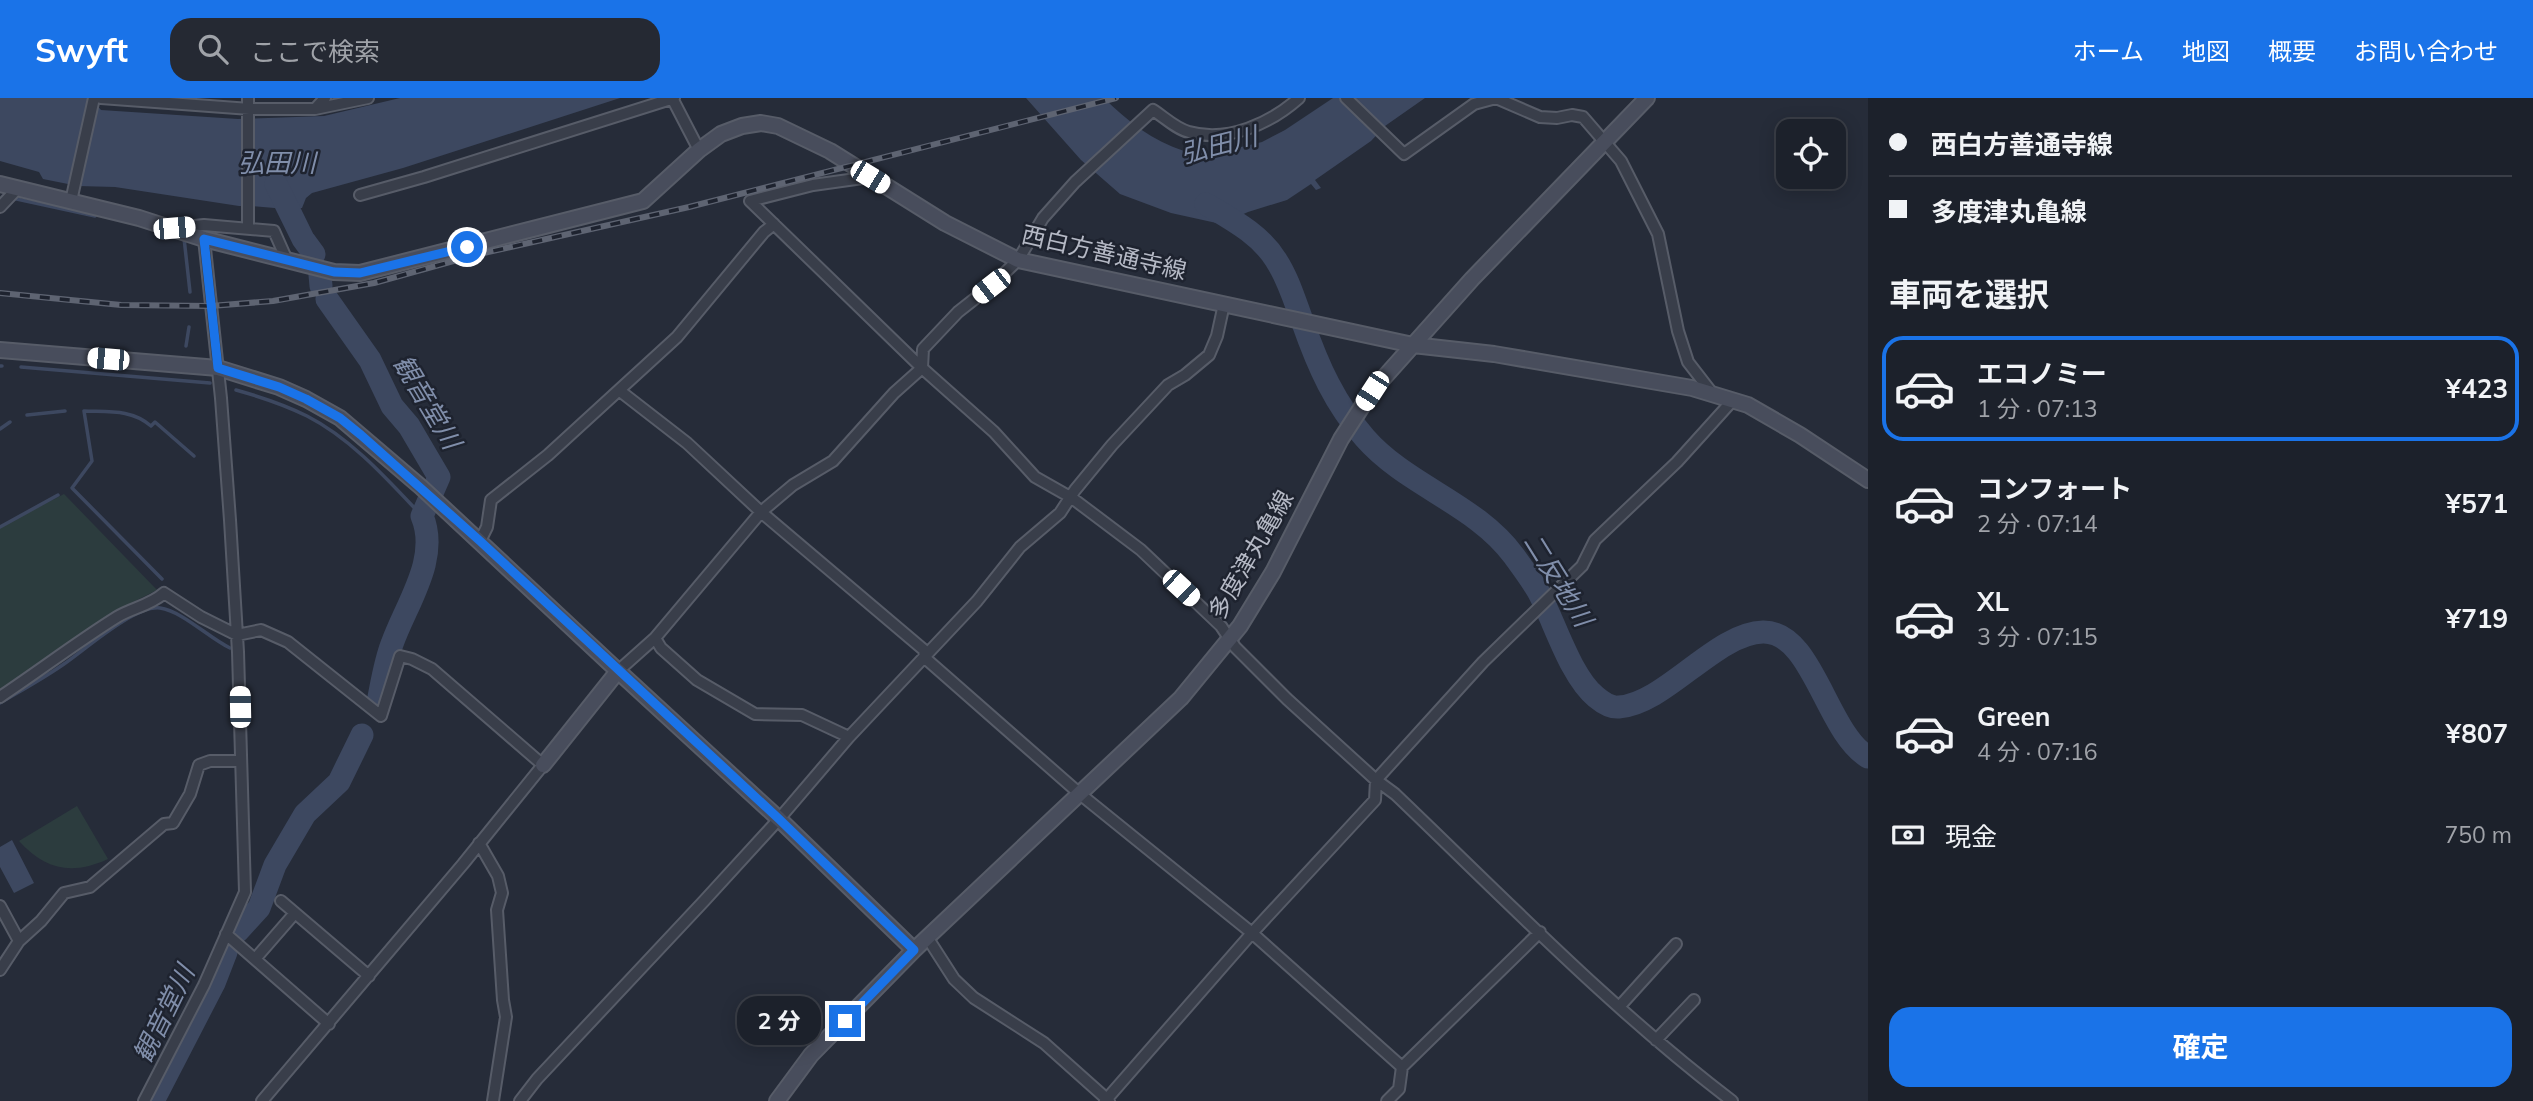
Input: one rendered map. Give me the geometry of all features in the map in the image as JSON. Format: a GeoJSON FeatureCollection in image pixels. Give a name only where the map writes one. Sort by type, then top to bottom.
{"type":"FeatureCollection","features":[{"type":"Feature","properties":{"kind":"main road","name":"多度津丸亀線"},"geometry":{"type":"LineString","coordinates":[[777,1101],[811,1055],[927,937],[1181,698],[1240,626],[1273,572],[1341,439],[1372,391],[1647,98]]}},
{"type":"Feature","properties":{"kind":"main road","name":"西白方善通寺線"},"geometry":{"type":"LineString","coordinates":[[0,184],[9,197],[71,199],[204,239],[334,272],[360,273],[643,201],[699,150],[721,134],[742,126],[761,123],[779,126],[830,150],[945,222],[1018,260],[1413,345],[1494,354],[1712,393],[1748,405],[1800,435],[1868,480]]}},
{"type":"Feature","properties":{"kind":"main road"},"geometry":{"type":"LineString","coordinates":[[0,350],[218,368],[279,387],[340,418],[480,541],[779,819],[914,950]]}},
{"type":"Feature","properties":{"kind":"main road"},"geometry":{"type":"LineString","coordinates":[[543,765],[618,671]]}},
{"type":"Feature","properties":{"kind":"street"},"geometry":{"type":"LineString","coordinates":[[102,98],[315,109],[368,98]]}},
{"type":"Feature","properties":{"kind":"street"},"geometry":{"type":"LineString","coordinates":[[315,109],[325,98]]}},
{"type":"Feature","properties":{"kind":"street"},"geometry":{"type":"LineString","coordinates":[[360,195],[673,98],[699,150]]}},
{"type":"Feature","properties":{"kind":"street"},"geometry":{"type":"LineString","coordinates":[[618,671],[655,638],[761,512],[793,485],[833,461],[894,393],[922,368],[923,349],[958,312],[1018,260],[1043,218],[1075,182],[1153,110],[1191,133],[1230,133],[1283,113],[1299,98]]}},
{"type":"Feature","properties":{"kind":"street"},"geometry":{"type":"LineString","coordinates":[[1346,98],[1404,154],[1474,104],[1496,98],[1540,117],[1583,117],[1621,161],[1658,234],[1678,331],[1688,362],[1712,393]]}},
{"type":"Feature","properties":{"kind":"street"},"geometry":{"type":"LineString","coordinates":[[71,199],[93,102]]}},
{"type":"Feature","properties":{"kind":"street"},"geometry":{"type":"LineString","coordinates":[[248,228],[249,104]]}},
{"type":"Feature","properties":{"kind":"street"},"geometry":{"type":"LineString","coordinates":[[870,177],[813,185],[750,201],[922,368],[994,432],[1035,477],[1071,497],[1141,550],[1221,626],[1235,647],[1287,699],[1395,794],[1619,1007],[1732,1101]]}},
{"type":"Feature","properties":{"kind":"street"},"geometry":{"type":"LineString","coordinates":[[480,541],[487,527],[491,500],[548,455],[677,337],[764,232],[774,224]]}},
{"type":"Feature","properties":{"kind":"street"},"geometry":{"type":"LineString","coordinates":[[174,228],[204,225],[274,231],[286,258]]}},
{"type":"Feature","properties":{"kind":"street"},"geometry":{"type":"LineString","coordinates":[[144,1101],[204,985],[245,892],[237,635],[218,368],[204,239]]}},
{"type":"Feature","properties":{"kind":"street"},"geometry":{"type":"LineString","coordinates":[[520,1101],[545,1070],[779,819],[849,737],[977,601],[1020,547],[1060,513],[1112,445],[1168,385],[1209,355],[1217,336],[1224,304]]}},
{"type":"Feature","properties":{"kind":"street"},"geometry":{"type":"LineString","coordinates":[[620,391],[687,443],[761,512],[924,650],[925,658],[1080,794],[1252,933],[1402,1068]]}},
{"type":"Feature","properties":{"kind":"street"},"geometry":{"type":"LineString","coordinates":[[927,937],[954,979],[974,998],[1044,1043],[1107,1100],[1252,933],[1375,800],[1376,780],[1483,662],[1582,566],[1595,540],[1677,462],[1733,400]]}},
{"type":"Feature","properties":{"kind":"street"},"geometry":{"type":"LineString","coordinates":[[0,697],[116,618],[138,606],[155,602],[164,593],[201,617],[237,635],[261,630],[288,642],[381,716],[400,656],[412,659],[432,669],[543,765],[369,976],[261,1101]]}},
{"type":"Feature","properties":{"kind":"street"},"geometry":{"type":"LineString","coordinates":[[655,638],[661,648],[697,681],[755,714],[802,715],[849,737]]}},
{"type":"Feature","properties":{"kind":"street"},"geometry":{"type":"LineString","coordinates":[[0,970],[19,941],[41,921],[64,893],[90,887],[164,824],[173,823],[190,794],[199,765],[210,761],[241,761]]}},
{"type":"Feature","properties":{"kind":"street"},"geometry":{"type":"LineString","coordinates":[[480,843],[498,876],[502,893],[497,910],[506,1017],[493,1101]]}},
{"type":"Feature","properties":{"kind":"street"},"geometry":{"type":"LineString","coordinates":[[281,901],[369,976]]}},
{"type":"Feature","properties":{"kind":"street"},"geometry":{"type":"LineString","coordinates":[[0,906],[19,941]]}},
{"type":"Feature","properties":{"kind":"street"},"geometry":{"type":"LineString","coordinates":[[255,959],[295,913]]}},
{"type":"Feature","properties":{"kind":"street"},"geometry":{"type":"LineString","coordinates":[[1388,1101],[1399,1089],[1402,1068],[1540,932]]}},
{"type":"Feature","properties":{"kind":"street"},"geometry":{"type":"LineString","coordinates":[[226,934],[328,1024]]}},
{"type":"Feature","properties":{"kind":"street"},"geometry":{"type":"LineString","coordinates":[[1619,1007],[1676,944]]}},
{"type":"Feature","properties":{"kind":"street"},"geometry":{"type":"LineString","coordinates":[[1656,1040],[1694,1000]]}},
{"type":"Feature","properties":{"kind":"shaded area"},"geometry":{"type":"Polygon","coordinates":[[[64,494],[157,590],[131,603],[0,691],[0,527],[64,494]]]}},
{"type":"Feature","properties":{"kind":"shaded area"},"geometry":{"type":"Polygon","coordinates":[[[77,806],[108,859],[83,867],[60,867],[39,859],[19,841],[77,806]]]}},
{"type":"Feature","properties":{"kind":"water","name":"弘田川"},"geometry":{"type":"Polygon","coordinates":[[[0,98],[91,98],[101,110],[238,119],[324,116],[400,98],[620,98],[403,168],[312,193],[306,198],[302,208],[286,209],[239,206],[115,187],[78,186],[43,179],[39,172],[0,161],[0,98]]]}},
{"type":"Feature","properties":{"kind":"water","name":"弘田川"},"geometry":{"type":"Polygon","coordinates":[[[1026,98],[1104,98],[1131,122],[1162,142],[1184,151],[1187,144],[1192,143],[1191,152],[1212,154],[1262,142],[1333,98],[1425,98],[1385,126],[1371,141],[1315,180],[1321,188],[1316,190],[1311,184],[1287,200],[1221,224],[1171,213],[1120,194],[1081,160],[1026,98]]]}},
{"type":"Feature","properties":{"kind":"water"},"geometry":{"type":"Polygon","coordinates":[[[12,840],[34,883],[14,893],[0,867],[0,847],[12,840]]]}},
{"type":"Feature","properties":{"kind":"waterway","name":"観音堂川"},"geometry":{"type":"LineString","coordinates":[[276,184],[303,239],[314,254]]}},
{"type":"Feature","properties":{"kind":"waterway"},"geometry":{"type":"LineString","coordinates":[[12,198],[95,216]]}},
{"type":"Feature","properties":{"kind":"waterway","name":"二反地川"},"geometry":{"type":"LineString","coordinates":[[1206,204],[1235,221],[1262,242],[1276,260],[1288,282],[1328,384],[1365,438],[1401,469],[1481,522],[1514,556],[1538,591],[1578,676],[1596,697],[1616,707],[1636,703],[1654,694],[1727,644],[1745,635],[1763,632],[1780,636],[1795,648],[1841,727],[1853,744],[1868,757]]}},
{"type":"Feature","properties":{"kind":"waterway"},"geometry":{"type":"LineString","coordinates":[[181,237],[184,238],[190,292]]}},
{"type":"Feature","properties":{"kind":"waterway","name":"観音堂川"},"geometry":{"type":"LineString","coordinates":[[320,275],[321,286]]}},
{"type":"Feature","properties":{"kind":"waterway","name":"観音堂川"},"geometry":{"type":"LineString","coordinates":[[327,299],[370,360],[392,406],[409,426],[439,477],[422,516],[427,549],[424,565],[390,651],[378,702]]}},
{"type":"Feature","properties":{"kind":"waterway"},"geometry":{"type":"LineString","coordinates":[[186,346],[189,327]]}},
{"type":"Feature","properties":{"kind":"waterway"},"geometry":{"type":"LineString","coordinates":[[21,367],[210,383]]}},
{"type":"Feature","properties":{"kind":"waterway"},"geometry":{"type":"LineString","coordinates":[[236,390],[290,408],[323,425],[369,461],[422,516]]}},
{"type":"Feature","properties":{"kind":"waterway"},"geometry":{"type":"LineString","coordinates":[[27,415],[65,411]]}},
{"type":"Feature","properties":{"kind":"waterway"},"geometry":{"type":"LineString","coordinates":[[162,579],[72,488],[92,461],[84,411],[128,414],[151,426],[155,422],[194,456]]}},
{"type":"Feature","properties":{"kind":"waterway"},"geometry":{"type":"LineString","coordinates":[[0,429],[10,422]]}},
{"type":"Feature","properties":{"kind":"waterway"},"geometry":{"type":"LineString","coordinates":[[0,527],[58,495]]}},
{"type":"Feature","properties":{"kind":"waterway"},"geometry":{"type":"LineString","coordinates":[[0,703],[56,669],[124,620],[150,609],[160,608],[177,614],[230,648]]}},
{"type":"Feature","properties":{"kind":"waterway","name":"観音堂川"},"geometry":{"type":"LineString","coordinates":[[238,931],[259,908],[275,865],[305,814],[339,782],[362,735]]}},
{"type":"Feature","properties":{"kind":"waterway","name":"観音堂川"},"geometry":{"type":"LineString","coordinates":[[153,1101],[214,983],[226,952]]}},
{"type":"Feature","properties":{"kind":"railway"},"geometry":{"type":"LineString","coordinates":[[0,293],[121,305],[211,306],[273,301],[374,283],[475,255],[689,207],[1116,98]]}},
{"type":"Feature","properties":{"kind":"route"},"geometry":{"type":"LineString","coordinates":[[467,247],[360,273],[334,272],[204,239],[218,368],[279,387],[306,399],[340,418],[361,435],[480,541],[779,819],[914,950],[845,1021]]}}]}
